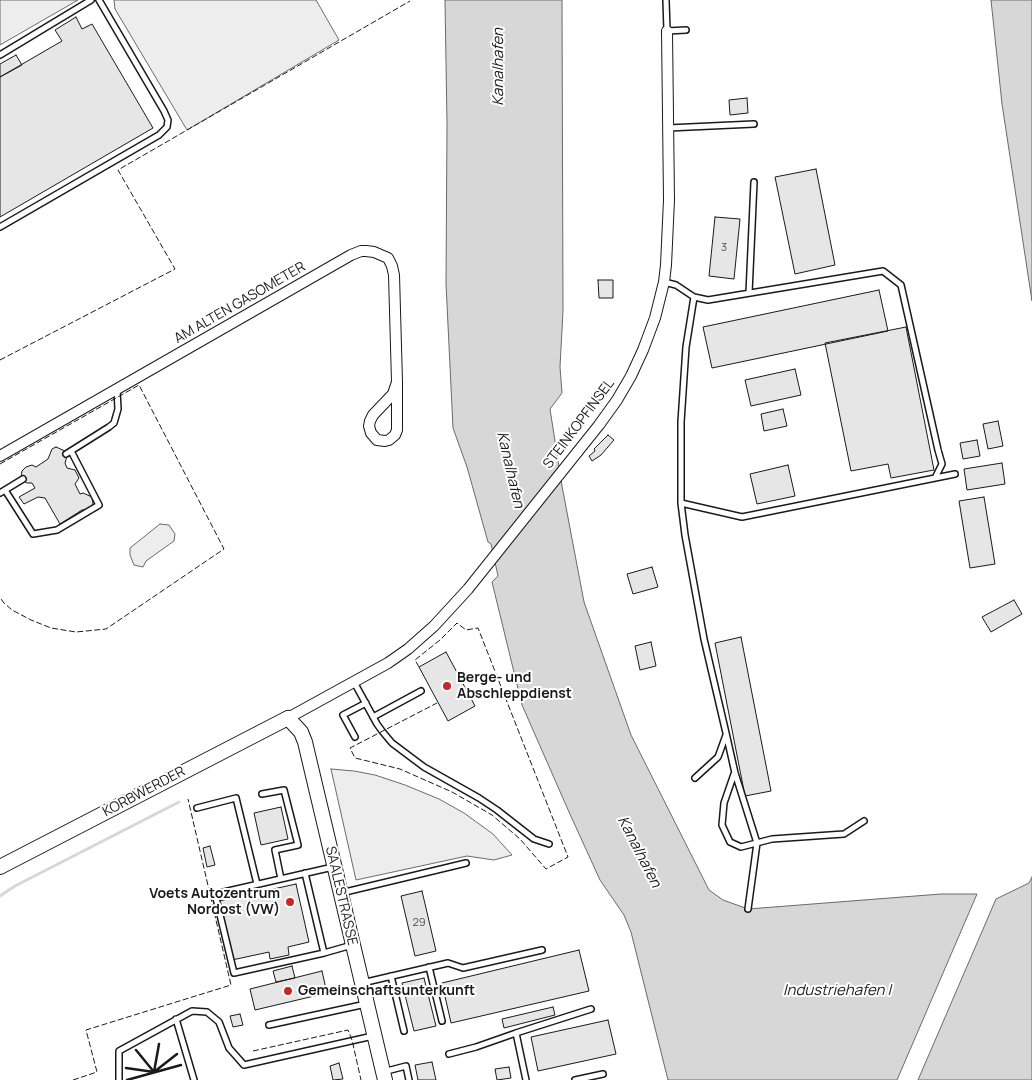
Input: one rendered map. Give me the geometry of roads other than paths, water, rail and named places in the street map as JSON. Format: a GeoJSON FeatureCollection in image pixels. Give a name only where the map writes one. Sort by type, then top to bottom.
{"type":"FeatureCollection","features":[{"type":"Feature","properties":{"kind":"main road","name":"SAALESTRASSE"},"geometry":{"type":"LineString","coordinates":[[288,718],[301,732],[306,742],[384,1076]]}},
{"type":"Feature","properties":{"kind":"main road","name":"KORBWERDER"},"geometry":{"type":"LineString","coordinates":[[0,867],[288,718]]}},
{"type":"Feature","properties":{"kind":"street","name":"STEINKOPFINSEL"},"geometry":{"type":"LineString","coordinates":[[288,718],[388,663],[408,649],[434,626],[468,589],[599,425],[631,376],[656,318],[664,282],[669,224],[667,31]]}},
{"type":"Feature","properties":{"kind":"street","name":"AM ALTEN GASOMETER"},"geometry":{"type":"LineString","coordinates":[[0,456],[351,255],[366,251],[382,254],[388,258],[394,270],[397,430],[396,435],[389,440],[377,440],[371,433],[370,421],[393,394],[396,382]]}},
{"type":"Feature","properties":{"kind":"lane"},"geometry":{"type":"LineString","coordinates":[[0,55],[90,0]]}},
{"type":"Feature","properties":{"kind":"lane"},"geometry":{"type":"LineString","coordinates":[[0,227],[160,135],[167,127],[168,120],[164,111],[99,0]]}},
{"type":"Feature","properties":{"kind":"lane","name":"STEINKOPFINSEL"},"geometry":{"type":"LineString","coordinates":[[666,0],[667,31]]}},
{"type":"Feature","properties":{"kind":"lane"},"geometry":{"type":"LineString","coordinates":[[667,31],[686,30]]}},
{"type":"Feature","properties":{"kind":"lane"},"geometry":{"type":"LineString","coordinates":[[668,128],[754,124]]}},
{"type":"Feature","properties":{"kind":"lane"},"geometry":{"type":"LineString","coordinates":[[749,293],[754,182]]}},
{"type":"Feature","properties":{"kind":"lane"},"geometry":{"type":"LineString","coordinates":[[664,282],[676,285],[694,297],[708,300],[883,271],[901,285],[942,464],[935,478]]}},
{"type":"Feature","properties":{"kind":"lane"},"geometry":{"type":"LineString","coordinates":[[694,297],[686,347],[681,422],[681,503],[704,640],[734,773],[757,843],[748,909]]}},
{"type":"Feature","properties":{"kind":"lane"},"geometry":{"type":"LineString","coordinates":[[23,480],[3,492],[33,534],[57,530],[99,505],[68,452],[114,423],[118,409],[117,389]]}},
{"type":"Feature","properties":{"kind":"lane"},"geometry":{"type":"LineString","coordinates":[[681,503],[742,517],[955,474]]}},
{"type":"Feature","properties":{"kind":"lane"},"geometry":{"type":"LineString","coordinates":[[354,682],[373,717],[392,743],[424,766],[479,798],[507,817],[534,839],[549,844]]}},
{"type":"Feature","properties":{"kind":"lane"},"geometry":{"type":"LineString","coordinates":[[373,717],[422,691]]}},
{"type":"Feature","properties":{"kind":"lane"},"geometry":{"type":"LineString","coordinates":[[355,737],[343,715],[366,703]]}},
{"type":"Feature","properties":{"kind":"lane"},"geometry":{"type":"LineString","coordinates":[[695,778],[718,757],[726,733]]}},
{"type":"Feature","properties":{"kind":"lane"},"geometry":{"type":"LineString","coordinates":[[734,773],[724,803],[722,825],[730,842],[741,847],[772,839],[844,834],[864,821]]}},
{"type":"Feature","properties":{"kind":"lane"},"geometry":{"type":"LineString","coordinates":[[262,794],[284,790],[298,845],[275,850],[281,879]]}},
{"type":"Feature","properties":{"kind":"lane"},"geometry":{"type":"LineString","coordinates":[[197,808],[236,798],[257,884]]}},
{"type":"Feature","properties":{"kind":"lane"},"geometry":{"type":"LineString","coordinates":[[341,894],[466,863]]}},
{"type":"Feature","properties":{"kind":"lane"},"geometry":{"type":"LineString","coordinates":[[334,867],[215,894],[234,973],[324,953],[353,944]]}},
{"type":"Feature","properties":{"kind":"lane"},"geometry":{"type":"LineString","coordinates":[[305,873],[324,953]]}},
{"type":"Feature","properties":{"kind":"lane"},"geometry":{"type":"LineString","coordinates":[[362,983],[448,963],[463,968],[542,950]]}},
{"type":"Feature","properties":{"kind":"lane"},"geometry":{"type":"LineString","coordinates":[[429,967],[442,1021]]}},
{"type":"Feature","properties":{"kind":"lane"},"geometry":{"type":"LineString","coordinates":[[391,976],[404,1031]]}},
{"type":"Feature","properties":{"kind":"lane"},"geometry":{"type":"LineString","coordinates":[[269,1025],[367,1004]]}},
{"type":"Feature","properties":{"kind":"lane"},"geometry":{"type":"LineString","coordinates":[[449,1054],[591,1009]]}},
{"type":"Feature","properties":{"kind":"lane"},"geometry":{"type":"LineString","coordinates":[[119,1080],[119,1051],[192,1011],[207,1012],[218,1022],[229,1048],[244,1065],[374,1036]]}},
{"type":"Feature","properties":{"kind":"lane"},"geometry":{"type":"LineString","coordinates":[[176,1019],[194,1080]]}},
{"type":"Feature","properties":{"kind":"lane"},"geometry":{"type":"LineString","coordinates":[[516,1033],[526,1080]]}},
{"type":"Feature","properties":{"kind":"lane"},"geometry":{"type":"LineString","coordinates":[[384,1076],[406,1066],[409,1080]]}},
{"type":"Feature","properties":{"kind":"lane"},"geometry":{"type":"LineString","coordinates":[[574,1080],[603,1074]]}},
{"type":"Feature","properties":{"kind":"water"},"geometry":{"type":"Polygon","coordinates":[[[445,0],[562,0],[563,311],[560,367],[562,393],[550,409],[562,486],[584,602],[631,735],[709,890],[723,900],[748,909],[941,894],[977,894],[897,1080],[668,1080],[631,932],[624,915],[600,880],[522,705],[492,582],[498,576],[491,544],[488,542],[467,467],[453,428],[446,284],[447,124],[445,0]]]}},
{"type":"Feature","properties":{"kind":"water"},"geometry":{"type":"Polygon","coordinates":[[[991,0],[1032,0],[1032,301],[1002,104],[991,0]]]}},
{"type":"Feature","properties":{"kind":"water"},"geometry":{"type":"Polygon","coordinates":[[[1032,877],[1032,1080],[918,1080],[996,899],[1029,883],[1032,877]]]}},
{"type":"Feature","properties":{"kind":"waterway"},"geometry":{"type":"LineString","coordinates":[[0,896],[15,886],[179,802]]}},
{"type":"Feature","properties":{"kind":"place","name":"Berge- und Abschleppdienst"},"geometry":{"type":"Point","coordinates":[447,686]}},
{"type":"Feature","properties":{"kind":"place","name":"Voets Autozentrum Nordost (VW)"},"geometry":{"type":"Point","coordinates":[290,902]}},
{"type":"Feature","properties":{"kind":"place","name":"Gemeinschaftsunterkunft"},"geometry":{"type":"Point","coordinates":[288,991]}},
{"type":"Feature","properties":{"kind":"water label","name":"Kanalhafen"},"geometry":{"type":"Point","coordinates":[499,67]}},
{"type":"Feature","properties":{"kind":"water label","name":"Kanalhafen"},"geometry":{"type":"Point","coordinates":[510,470]}},
{"type":"Feature","properties":{"kind":"water label","name":"Kanalhafen"},"geometry":{"type":"Point","coordinates":[639,852]}},
{"type":"Feature","properties":{"kind":"water label","name":"Industriehafen I"},"geometry":{"type":"Point","coordinates":[837,991]}}]}
